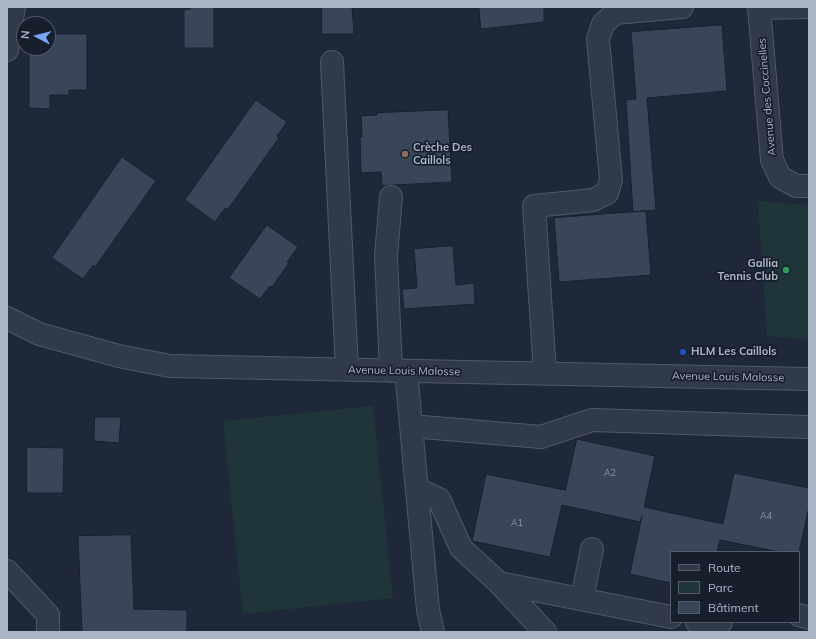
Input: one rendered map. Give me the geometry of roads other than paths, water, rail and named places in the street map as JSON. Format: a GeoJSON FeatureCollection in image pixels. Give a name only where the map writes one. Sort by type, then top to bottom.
{"type":"FeatureCollection","features":[{"type":"Feature","properties":{"kind":"street"},"geometry":{"type":"LineString","coordinates":[[7,50],[14,7]]}},
{"type":"Feature","properties":{"kind":"street"},"geometry":{"type":"LineString","coordinates":[[544,373],[534,206],[593,200],[607,193],[610,180],[598,39],[603,24],[615,12],[682,7]]}},
{"type":"Feature","properties":{"kind":"street"},"geometry":{"type":"LineString","coordinates":[[760,8],[809,7]]}},
{"type":"Feature","properties":{"kind":"street","name":"Avenue des Coccinelles"},"geometry":{"type":"LineString","coordinates":[[760,8],[772,160],[780,177],[796,186],[809,186]]}},
{"type":"Feature","properties":{"kind":"street"},"geometry":{"type":"LineString","coordinates":[[332,62],[347,370]]}},
{"type":"Feature","properties":{"kind":"street"},"geometry":{"type":"LineString","coordinates":[[391,197],[386,256],[399,371],[411,426],[428,610],[433,632]]}},
{"type":"Feature","properties":{"kind":"street","name":"Avenue Louis Malosse"},"geometry":{"type":"LineString","coordinates":[[7,318],[39,334],[119,356],[170,366],[809,379]]}},
{"type":"Feature","properties":{"kind":"street"},"geometry":{"type":"LineString","coordinates":[[411,426],[541,437],[592,420],[809,427]]}},
{"type":"Feature","properties":{"kind":"street"},"geometry":{"type":"LineString","coordinates":[[417,489],[440,499],[461,548],[499,584],[545,632]]}},
{"type":"Feature","properties":{"kind":"street"},"geometry":{"type":"LineString","coordinates":[[582,599],[592,549]]}},
{"type":"Feature","properties":{"kind":"street"},"geometry":{"type":"LineString","coordinates":[[7,570],[48,615],[48,632]]}},
{"type":"Feature","properties":{"kind":"street"},"geometry":{"type":"LineString","coordinates":[[499,584],[670,617]]}},
{"type":"Feature","properties":{"kind":"place","name":"Crèche Des Caillols"},"geometry":{"type":"Point","coordinates":[405,154]}},
{"type":"Feature","properties":{"kind":"place","name":"Gallia Tennis Club"},"geometry":{"type":"Point","coordinates":[786,270]}},
{"type":"Feature","properties":{"kind":"place","name":"HLM Les Caillols"},"geometry":{"type":"Point","coordinates":[683,352]}}]}
